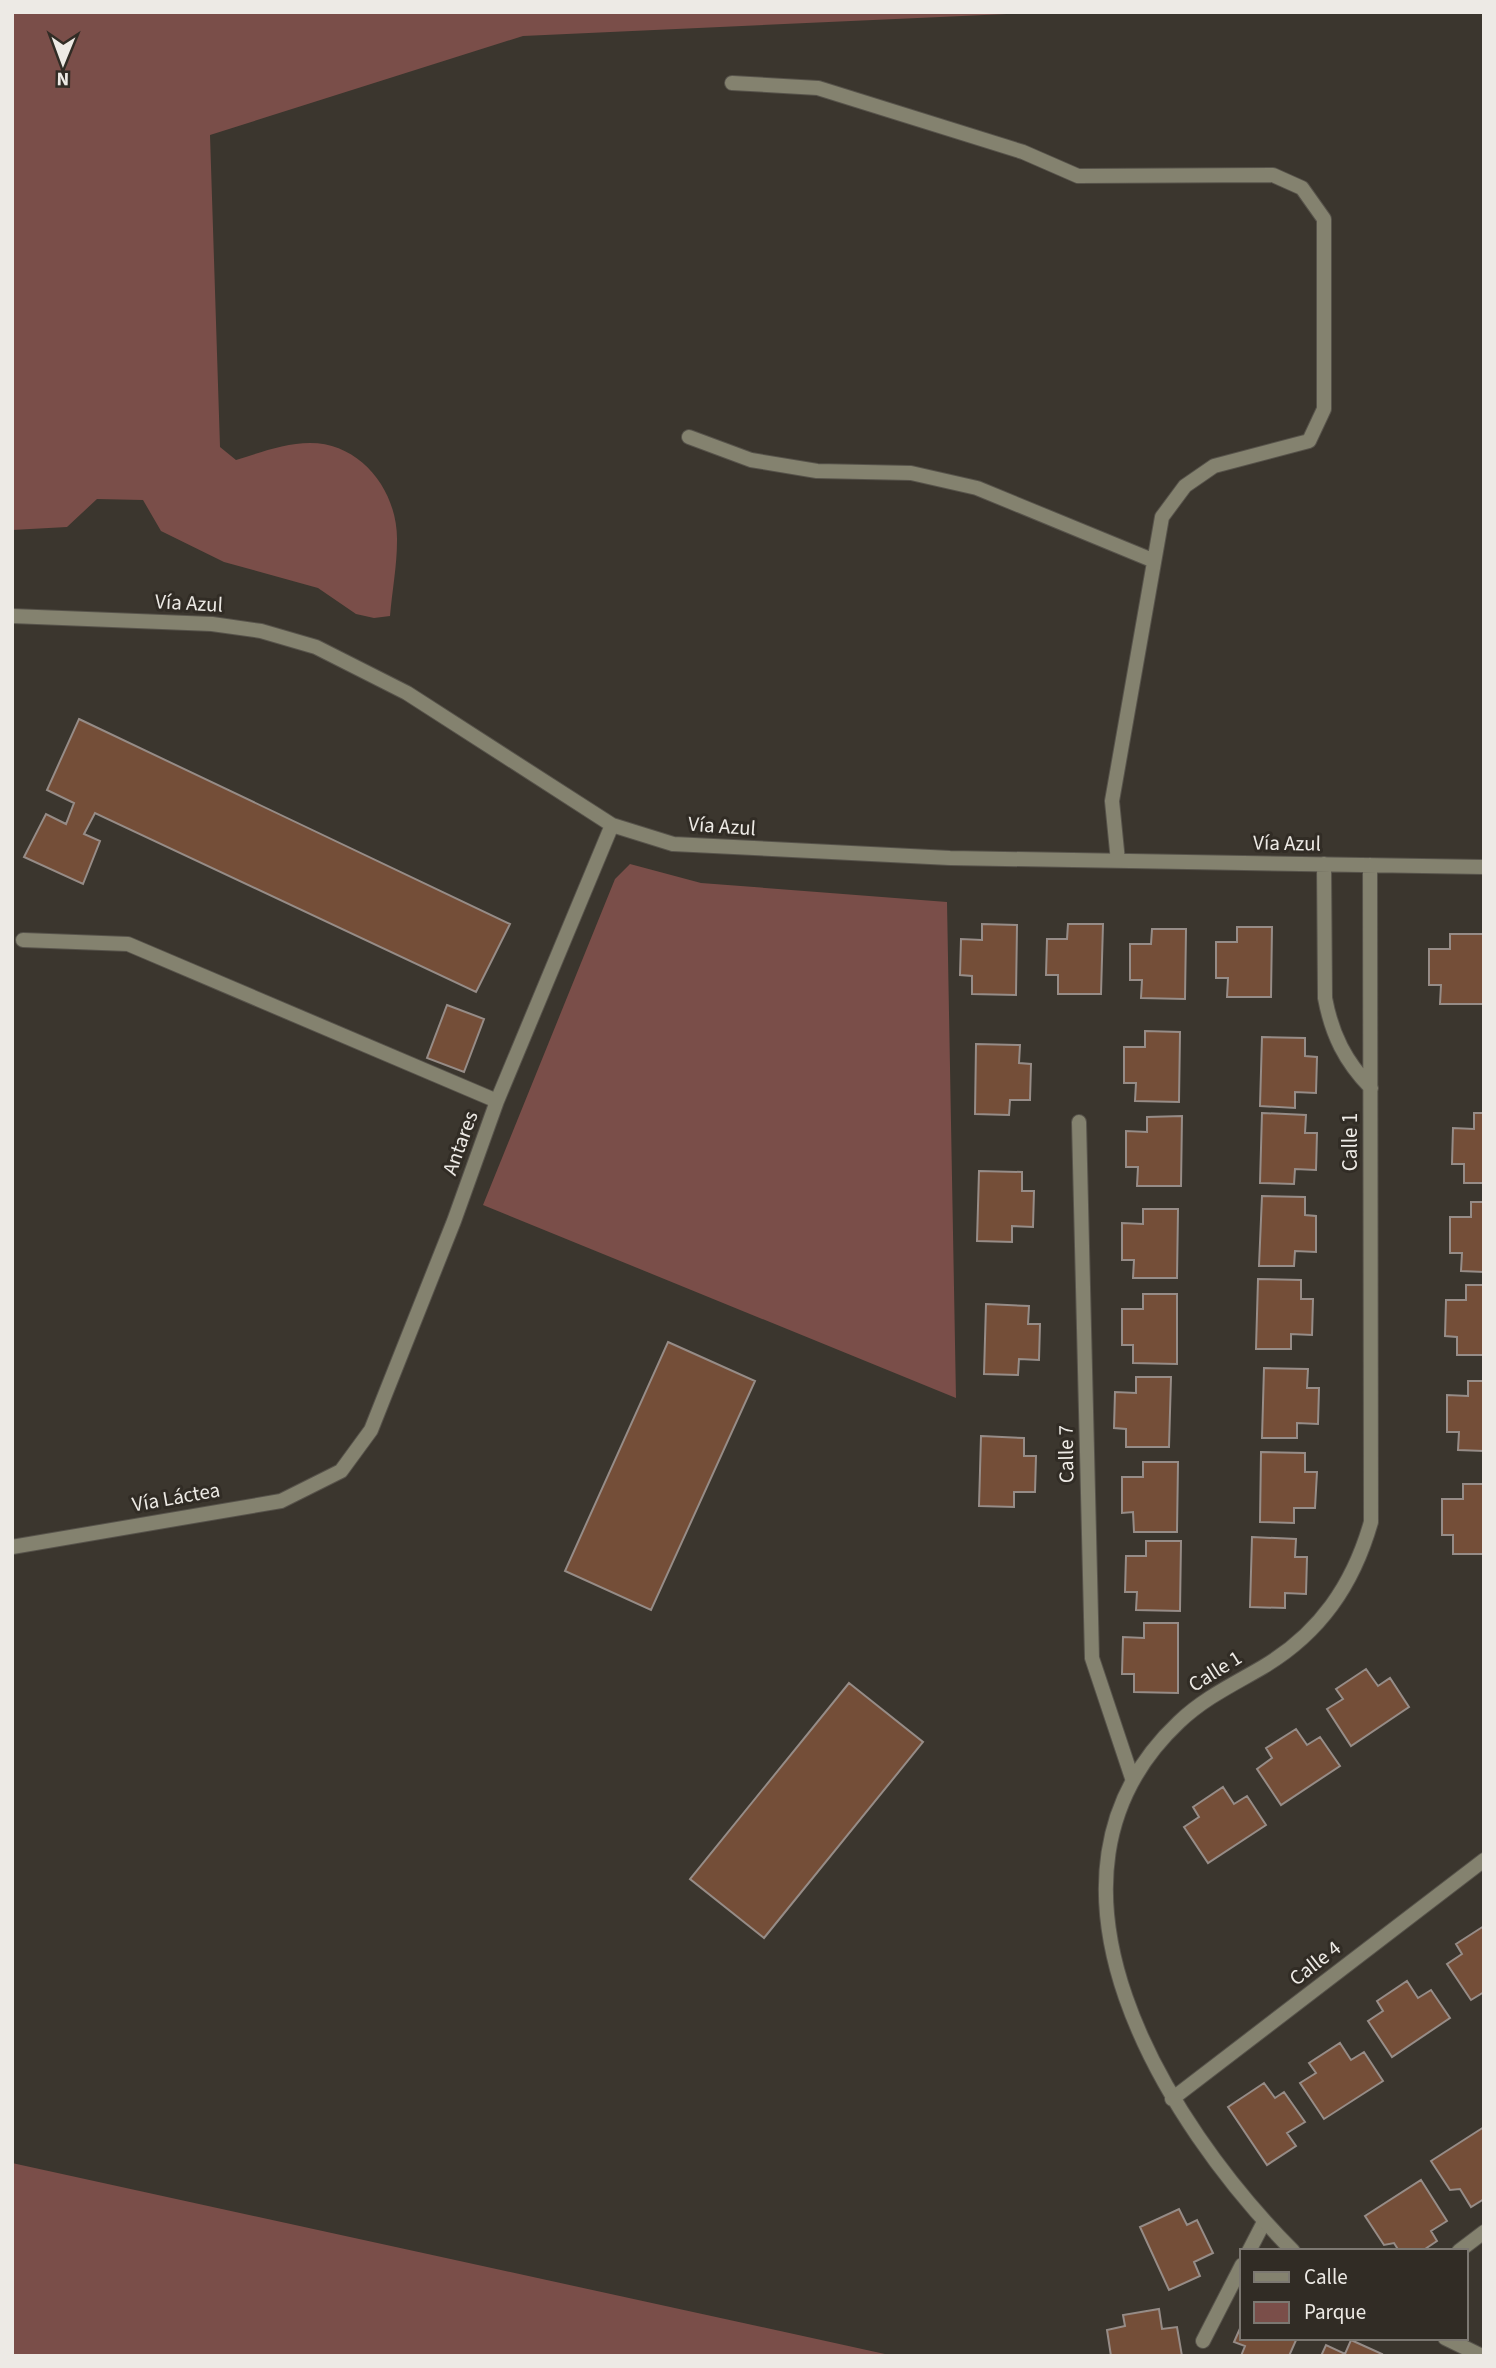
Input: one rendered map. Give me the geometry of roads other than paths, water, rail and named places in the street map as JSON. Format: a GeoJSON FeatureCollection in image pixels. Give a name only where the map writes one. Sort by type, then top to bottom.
{"type":"FeatureCollection","features":[{"type":"Feature","properties":{"kind":"street"},"geometry":{"type":"LineString","coordinates":[[732,83],[818,88],[1023,152],[1079,176],[1273,175],[1302,188],[1324,219],[1324,409],[1309,441],[1214,466],[1185,486],[1162,517],[1152,560],[1112,801],[1118,861]]}},
{"type":"Feature","properties":{"kind":"street"},"geometry":{"type":"LineString","coordinates":[[688,437],[751,460],[817,471],[911,473],[977,488],[1152,560]]}},
{"type":"Feature","properties":{"kind":"street","name":"Vía Azul"},"geometry":{"type":"LineString","coordinates":[[12,616],[212,624],[261,631],[316,647],[407,693],[612,825],[673,844],[950,858],[1484,867]]}},
{"type":"Feature","properties":{"kind":"street","name":"Antares"},"geometry":{"type":"LineString","coordinates":[[341,1471],[371,1430],[454,1221],[497,1101],[612,825]]}},
{"type":"Feature","properties":{"kind":"street","name":"Calle 1"},"geometry":{"type":"LineString","coordinates":[[1324,864],[1325,998],[1329,1017],[1344,1055],[1371,1088]]}},
{"type":"Feature","properties":{"kind":"street","name":"Calle 1"},"geometry":{"type":"LineString","coordinates":[[1291,2249],[1226,2178],[1172,2099],[1132,2017],[1119,1983],[1111,1948],[1107,1878],[1115,1832],[1132,1778],[1154,1748],[1196,1707],[1287,1651],[1310,1632],[1348,1584],[1362,1553],[1371,1522],[1370,865]]}},
{"type":"Feature","properties":{"kind":"street"},"geometry":{"type":"LineString","coordinates":[[23,940],[128,944],[497,1101]]}},
{"type":"Feature","properties":{"kind":"street","name":"Calle 7"},"geometry":{"type":"LineString","coordinates":[[1079,1122],[1092,1658],[1132,1778]]}},
{"type":"Feature","properties":{"kind":"street","name":"Vía Láctea"},"geometry":{"type":"LineString","coordinates":[[12,1547],[281,1501],[341,1471]]}},
{"type":"Feature","properties":{"kind":"street","name":"Calle 4"},"geometry":{"type":"LineString","coordinates":[[1172,2099],[1484,1860]]}},
{"type":"Feature","properties":{"kind":"street"},"geometry":{"type":"LineString","coordinates":[[1251,2249],[1264,2222]]}},
{"type":"Feature","properties":{"kind":"street"},"geometry":{"type":"LineString","coordinates":[[1462,2249],[1484,2232]]}},
{"type":"Feature","properties":{"kind":"street"},"geometry":{"type":"LineString","coordinates":[[1203,2341],[1240,2268]]}},
{"type":"Feature","properties":{"kind":"street"},"geometry":{"type":"LineString","coordinates":[[1449,2340],[1482,2356]]}}]}
